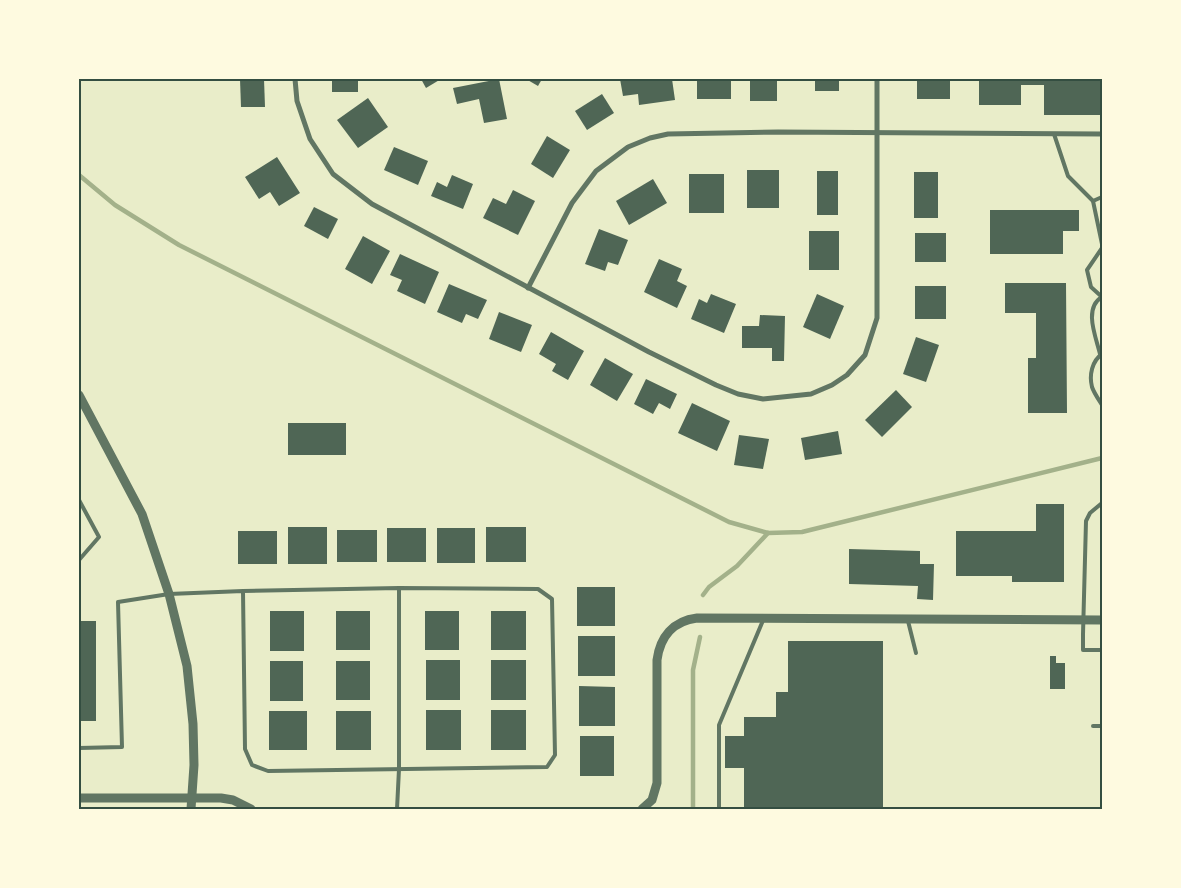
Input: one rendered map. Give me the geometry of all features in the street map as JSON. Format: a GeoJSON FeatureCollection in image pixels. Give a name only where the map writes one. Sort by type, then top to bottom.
{"type":"FeatureCollection","features":[{"type":"Feature","properties":{"kind":"street"},"geometry":{"type":"LineString","coordinates":[[295,79],[297,101],[310,139],[333,174],[372,204],[649,352],[716,385],[738,394],[763,399],[811,394],[832,385],[846,375],[865,355],[876,318],[877,79]]}},
{"type":"Feature","properties":{"kind":"street"},"geometry":{"type":"LineString","coordinates":[[528,288],[572,203],[596,170],[628,146],[650,138],[668,134],[876,132],[1102,134]]}},
{"type":"Feature","properties":{"kind":"street"},"geometry":{"type":"LineString","coordinates":[[79,395],[142,514],[169,594],[187,666],[193,724],[194,765],[191,809]]}},
{"type":"Feature","properties":{"kind":"street"},"geometry":{"type":"LineString","coordinates":[[645,809],[652,800],[657,783],[658,650],[668,632],[688,619],[908,618],[1102,620]]}},
{"type":"Feature","properties":{"kind":"street"},"geometry":{"type":"LineString","coordinates":[[79,798],[221,798],[233,800],[242,807],[251,809]]}},
{"type":"Feature","properties":{"kind":"lane"},"geometry":{"type":"LineString","coordinates":[[1054,134],[1068,176],[1092,200],[1102,246],[1088,270],[1091,287],[1102,297],[1097,300],[1091,311],[1093,329],[1101,354],[1094,361],[1092,368],[1092,387],[1102,405]]}},
{"type":"Feature","properties":{"kind":"lane"},"geometry":{"type":"LineString","coordinates":[[1092,200],[1102,197]]}},
{"type":"Feature","properties":{"kind":"lane"},"geometry":{"type":"LineString","coordinates":[[79,500],[100,537],[79,560]]}},
{"type":"Feature","properties":{"kind":"lane"},"geometry":{"type":"LineString","coordinates":[[1102,503],[1090,513],[1086,521],[1083,620],[1083,650],[1102,650]]}},
{"type":"Feature","properties":{"kind":"lane"},"geometry":{"type":"LineString","coordinates":[[79,748],[122,747],[118,602],[169,594],[243,591],[398,588],[538,589],[552,599],[555,755],[547,767],[268,771],[252,765],[244,750],[243,591]]}},
{"type":"Feature","properties":{"kind":"lane"},"geometry":{"type":"LineString","coordinates":[[397,809],[399,769],[398,588]]}},
{"type":"Feature","properties":{"kind":"lane"},"geometry":{"type":"LineString","coordinates":[[720,809],[719,725],[764,618]]}},
{"type":"Feature","properties":{"kind":"lane"},"geometry":{"type":"LineString","coordinates":[[908,618],[916,653]]}},
{"type":"Feature","properties":{"kind":"lane"},"geometry":{"type":"LineString","coordinates":[[1093,726],[1102,726]]}},
{"type":"Feature","properties":{"kind":"building"},"geometry":{"type":"Polygon","coordinates":[[[240,79],[264,79],[265,107],[241,107],[240,79]]]}},
{"type":"Feature","properties":{"kind":"building"},"geometry":{"type":"Polygon","coordinates":[[[332,79],[358,79],[358,92],[332,92],[332,79]]]}},
{"type":"Feature","properties":{"kind":"building"},"geometry":{"type":"Polygon","coordinates":[[[421,79],[441,79],[426,88],[421,79]]]}},
{"type":"Feature","properties":{"kind":"building"},"geometry":{"type":"Polygon","coordinates":[[[499,79],[507,119],[484,123],[479,99],[457,104],[453,88],[499,79]]]}},
{"type":"Feature","properties":{"kind":"building"},"geometry":{"type":"Polygon","coordinates":[[[526,79],[542,79],[538,86],[526,79]]]}},
{"type":"Feature","properties":{"kind":"building"},"geometry":{"type":"Polygon","coordinates":[[[620,79],[672,79],[675,100],[639,105],[638,94],[623,96],[620,79]]]}},
{"type":"Feature","properties":{"kind":"building"},"geometry":{"type":"Polygon","coordinates":[[[697,79],[731,79],[731,99],[697,99],[697,79]]]}},
{"type":"Feature","properties":{"kind":"building"},"geometry":{"type":"Polygon","coordinates":[[[750,79],[777,79],[777,101],[750,101],[750,79]]]}},
{"type":"Feature","properties":{"kind":"building"},"geometry":{"type":"Polygon","coordinates":[[[815,79],[839,79],[839,91],[815,91],[815,79]]]}},
{"type":"Feature","properties":{"kind":"building"},"geometry":{"type":"Polygon","coordinates":[[[917,79],[950,79],[950,99],[917,99],[917,79]]]}},
{"type":"Feature","properties":{"kind":"building"},"geometry":{"type":"Polygon","coordinates":[[[979,79],[1102,79],[1102,115],[1044,115],[1044,85],[1021,85],[1021,105],[979,105],[979,79]]]}},
{"type":"Feature","properties":{"kind":"building"},"geometry":{"type":"Polygon","coordinates":[[[602,94],[614,113],[587,130],[575,111],[602,94]]]}},
{"type":"Feature","properties":{"kind":"building"},"geometry":{"type":"Polygon","coordinates":[[[368,98],[388,127],[358,148],[337,120],[368,98]]]}},
{"type":"Feature","properties":{"kind":"building"},"geometry":{"type":"Polygon","coordinates":[[[547,136],[570,150],[553,178],[531,164],[547,136]]]}},
{"type":"Feature","properties":{"kind":"building"},"geometry":{"type":"Polygon","coordinates":[[[394,147],[428,161],[418,185],[384,170],[394,147]]]}},
{"type":"Feature","properties":{"kind":"building"},"geometry":{"type":"Polygon","coordinates":[[[277,157],[300,193],[279,206],[270,192],[259,199],[245,177],[277,157]]]}},
{"type":"Feature","properties":{"kind":"building"},"geometry":{"type":"Polygon","coordinates":[[[747,170],[779,170],[779,208],[747,208],[747,170]]]}},
{"type":"Feature","properties":{"kind":"building"},"geometry":{"type":"Polygon","coordinates":[[[817,171],[838,171],[838,215],[817,215],[817,171]]]}},
{"type":"Feature","properties":{"kind":"building"},"geometry":{"type":"Polygon","coordinates":[[[914,172],[938,172],[938,218],[914,218],[914,172]]]}},
{"type":"Feature","properties":{"kind":"building"},"geometry":{"type":"Polygon","coordinates":[[[689,174],[724,174],[724,213],[689,213],[689,174]]]}},
{"type":"Feature","properties":{"kind":"building"},"geometry":{"type":"Polygon","coordinates":[[[452,175],[473,184],[463,209],[431,196],[437,182],[447,187],[452,175]]]}},
{"type":"Feature","properties":{"kind":"building"},"geometry":{"type":"Polygon","coordinates":[[[653,179],[667,203],[629,225],[616,201],[653,179]]]}},
{"type":"Feature","properties":{"kind":"building"},"geometry":{"type":"Polygon","coordinates":[[[513,190],[535,201],[518,235],[483,218],[493,198],[506,204],[513,190]]]}},
{"type":"Feature","properties":{"kind":"building"},"geometry":{"type":"Polygon","coordinates":[[[314,207],[338,219],[328,239],[304,226],[314,207]]]}},
{"type":"Feature","properties":{"kind":"building"},"geometry":{"type":"Polygon","coordinates":[[[990,210],[1079,210],[1079,231],[1063,231],[1063,254],[990,254],[990,210]]]}},
{"type":"Feature","properties":{"kind":"building"},"geometry":{"type":"Polygon","coordinates":[[[599,229],[628,240],[618,265],[608,262],[605,271],[585,264],[599,229]]]}},
{"type":"Feature","properties":{"kind":"building"},"geometry":{"type":"Polygon","coordinates":[[[809,231],[839,231],[839,270],[809,270],[809,231]]]}},
{"type":"Feature","properties":{"kind":"building"},"geometry":{"type":"Polygon","coordinates":[[[915,233],[946,233],[946,262],[915,262],[915,233]]]}},
{"type":"Feature","properties":{"kind":"building"},"geometry":{"type":"Polygon","coordinates":[[[363,236],[390,251],[372,284],[345,269],[363,236]]]}},
{"type":"Feature","properties":{"kind":"building"},"geometry":{"type":"Polygon","coordinates":[[[400,254],[439,272],[425,304],[397,291],[402,280],[390,275],[400,254]]]}},
{"type":"Feature","properties":{"kind":"building"},"geometry":{"type":"Polygon","coordinates":[[[659,259],[682,269],[677,281],[687,286],[677,308],[644,292],[659,259]]]}},
{"type":"Feature","properties":{"kind":"building"},"geometry":{"type":"Polygon","coordinates":[[[1005,283],[1066,283],[1067,413],[1028,413],[1028,358],[1036,358],[1036,313],[1005,313],[1005,283]]]}},
{"type":"Feature","properties":{"kind":"building"},"geometry":{"type":"Polygon","coordinates":[[[449,284],[487,300],[478,319],[466,314],[462,323],[437,312],[449,284]]]}},
{"type":"Feature","properties":{"kind":"building"},"geometry":{"type":"Polygon","coordinates":[[[915,286],[946,286],[946,319],[915,319],[915,286]]]}},
{"type":"Feature","properties":{"kind":"building"},"geometry":{"type":"Polygon","coordinates":[[[711,294],[736,304],[724,333],[691,319],[699,299],[707,303],[711,294]]]}},
{"type":"Feature","properties":{"kind":"building"},"geometry":{"type":"Polygon","coordinates":[[[817,294],[844,306],[830,339],[803,327],[817,294]]]}},
{"type":"Feature","properties":{"kind":"building"},"geometry":{"type":"Polygon","coordinates":[[[499,312],[532,325],[521,352],[489,339],[499,312]]]}},
{"type":"Feature","properties":{"kind":"building"},"geometry":{"type":"Polygon","coordinates":[[[760,315],[785,316],[784,361],[772,361],[772,348],[742,348],[742,326],[759,326],[760,315]]]}},
{"type":"Feature","properties":{"kind":"building"},"geometry":{"type":"Polygon","coordinates":[[[551,332],[584,351],[568,380],[552,371],[556,364],[539,354],[551,332]]]}},
{"type":"Feature","properties":{"kind":"building"},"geometry":{"type":"Polygon","coordinates":[[[916,337],[939,345],[926,382],[903,374],[916,337]]]}},
{"type":"Feature","properties":{"kind":"building"},"geometry":{"type":"Polygon","coordinates":[[[605,358],[633,374],[617,401],[590,385],[605,358]]]}},
{"type":"Feature","properties":{"kind":"building"},"geometry":{"type":"Polygon","coordinates":[[[646,379],[677,394],[670,409],[659,403],[653,414],[634,404],[646,379]]]}},
{"type":"Feature","properties":{"kind":"building"},"geometry":{"type":"Polygon","coordinates":[[[896,390],[912,407],[882,437],[865,420],[896,390]]]}},
{"type":"Feature","properties":{"kind":"building"},"geometry":{"type":"Polygon","coordinates":[[[692,403],[730,421],[717,451],[678,433],[692,403]]]}},
{"type":"Feature","properties":{"kind":"building"},"geometry":{"type":"Polygon","coordinates":[[[288,423],[346,423],[346,455],[288,455],[288,423]]]}},
{"type":"Feature","properties":{"kind":"building"},"geometry":{"type":"Polygon","coordinates":[[[838,431],[842,454],[805,460],[801,438],[838,431]]]}},
{"type":"Feature","properties":{"kind":"building"},"geometry":{"type":"Polygon","coordinates":[[[739,435],[769,439],[763,469],[734,465],[739,435]]]}},
{"type":"Feature","properties":{"kind":"building"},"geometry":{"type":"Polygon","coordinates":[[[1036,504],[1064,504],[1064,582],[1012,582],[1012,576],[956,576],[956,531],[1036,531],[1036,504]]]}},
{"type":"Feature","properties":{"kind":"building"},"geometry":{"type":"Polygon","coordinates":[[[288,527],[327,527],[327,564],[288,564],[288,527]]]}},
{"type":"Feature","properties":{"kind":"building"},"geometry":{"type":"Polygon","coordinates":[[[486,527],[526,527],[526,562],[486,562],[486,527]]]}},
{"type":"Feature","properties":{"kind":"building"},"geometry":{"type":"Polygon","coordinates":[[[387,528],[426,528],[426,562],[387,562],[387,528]]]}},
{"type":"Feature","properties":{"kind":"building"},"geometry":{"type":"Polygon","coordinates":[[[437,528],[475,528],[475,563],[437,563],[437,528]]]}},
{"type":"Feature","properties":{"kind":"building"},"geometry":{"type":"Polygon","coordinates":[[[337,530],[377,530],[377,562],[337,562],[337,530]]]}},
{"type":"Feature","properties":{"kind":"building"},"geometry":{"type":"Polygon","coordinates":[[[238,531],[277,531],[277,564],[238,564],[238,531]]]}},
{"type":"Feature","properties":{"kind":"building"},"geometry":{"type":"Polygon","coordinates":[[[849,549],[920,551],[920,564],[934,564],[933,600],[917,599],[918,586],[849,584],[849,549]]]}},
{"type":"Feature","properties":{"kind":"building"},"geometry":{"type":"Polygon","coordinates":[[[577,587],[615,587],[615,626],[577,626],[577,587]]]}},
{"type":"Feature","properties":{"kind":"building"},"geometry":{"type":"Polygon","coordinates":[[[270,611],[304,611],[304,651],[270,651],[270,611]]]}},
{"type":"Feature","properties":{"kind":"building"},"geometry":{"type":"Polygon","coordinates":[[[336,611],[370,611],[370,650],[336,650],[336,611]]]}},
{"type":"Feature","properties":{"kind":"building"},"geometry":{"type":"Polygon","coordinates":[[[425,611],[459,611],[459,650],[425,650],[425,611]]]}},
{"type":"Feature","properties":{"kind":"building"},"geometry":{"type":"Polygon","coordinates":[[[491,611],[526,611],[526,650],[491,650],[491,611]]]}},
{"type":"Feature","properties":{"kind":"building"},"geometry":{"type":"Polygon","coordinates":[[[79,621],[96,621],[96,721],[79,721],[79,621]]]}},
{"type":"Feature","properties":{"kind":"building"},"geometry":{"type":"Polygon","coordinates":[[[578,636],[615,636],[615,676],[578,676],[578,636]]]}},
{"type":"Feature","properties":{"kind":"building"},"geometry":{"type":"Polygon","coordinates":[[[788,641],[883,641],[883,809],[744,809],[744,768],[725,768],[725,736],[744,736],[744,717],[776,717],[776,692],[788,692],[788,641]]]}},
{"type":"Feature","properties":{"kind":"building"},"geometry":{"type":"Polygon","coordinates":[[[1050,656],[1056,656],[1056,663],[1065,663],[1065,689],[1050,689],[1050,656]]]}},
{"type":"Feature","properties":{"kind":"building"},"geometry":{"type":"Polygon","coordinates":[[[426,660],[460,660],[460,700],[426,700],[426,660]]]}},
{"type":"Feature","properties":{"kind":"building"},"geometry":{"type":"Polygon","coordinates":[[[491,660],[526,660],[526,700],[491,700],[491,660]]]}},
{"type":"Feature","properties":{"kind":"building"},"geometry":{"type":"Polygon","coordinates":[[[270,661],[303,661],[303,701],[270,701],[270,661]]]}},
{"type":"Feature","properties":{"kind":"building"},"geometry":{"type":"Polygon","coordinates":[[[336,661],[370,661],[370,700],[336,700],[336,661]]]}},
{"type":"Feature","properties":{"kind":"building"},"geometry":{"type":"Polygon","coordinates":[[[579,686],[615,687],[615,726],[579,726],[579,686]]]}},
{"type":"Feature","properties":{"kind":"building"},"geometry":{"type":"Polygon","coordinates":[[[426,710],[461,710],[461,750],[426,750],[426,710]]]}},
{"type":"Feature","properties":{"kind":"building"},"geometry":{"type":"Polygon","coordinates":[[[491,710],[526,710],[526,750],[491,750],[491,710]]]}},
{"type":"Feature","properties":{"kind":"building"},"geometry":{"type":"Polygon","coordinates":[[[269,711],[307,711],[307,750],[269,750],[269,711]]]}},
{"type":"Feature","properties":{"kind":"building"},"geometry":{"type":"Polygon","coordinates":[[[336,711],[371,711],[371,750],[336,750],[336,711]]]}},
{"type":"Feature","properties":{"kind":"building"},"geometry":{"type":"Polygon","coordinates":[[[580,736],[614,736],[614,776],[580,776],[580,736]]]}},
{"type":"Feature","properties":{"kind":"waterway"},"geometry":{"type":"LineString","coordinates":[[79,175],[115,205],[179,245],[729,522],[768,533],[802,532],[1102,458]]}},
{"type":"Feature","properties":{"kind":"waterway"},"geometry":{"type":"LineString","coordinates":[[703,595],[709,587],[737,566],[768,533]]}},
{"type":"Feature","properties":{"kind":"waterway"},"geometry":{"type":"LineString","coordinates":[[693,809],[693,670],[700,637]]}}]}
